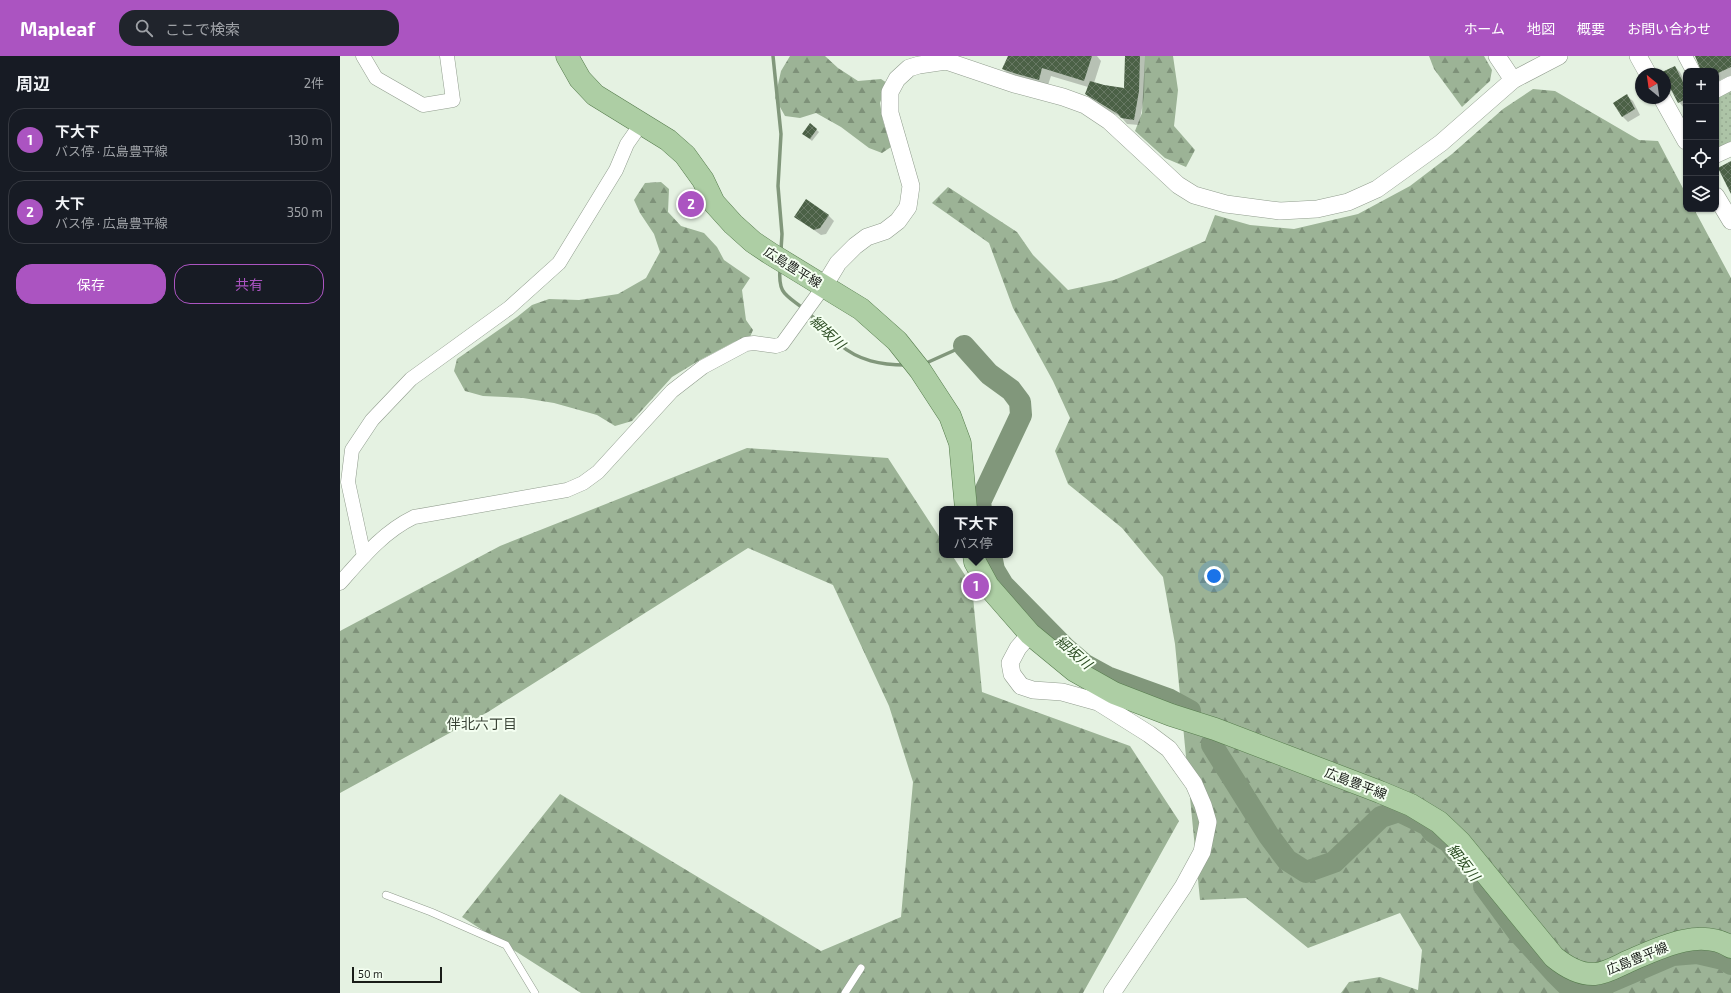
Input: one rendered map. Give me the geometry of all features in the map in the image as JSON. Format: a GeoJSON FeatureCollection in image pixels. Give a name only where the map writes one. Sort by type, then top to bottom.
{"type":"FeatureCollection","features":[{"type":"Feature","properties":{"kind":"main road","name":"広島豊平線"},"geometry":{"type":"LineString","coordinates":[[567,56],[580,79],[595,96],[668,140],[685,155],[703,180],[714,203],[733,224],[753,242],[861,309],[897,341],[914,362],[950,416],[960,443],[966,506]]}},
{"type":"Feature","properties":{"kind":"main road","name":"広島豊平線"},"geometry":{"type":"LineString","coordinates":[[974,558],[975,562],[988,586],[1030,634],[1075,671],[1114,693],[1172,715],[1215,729],[1380,792],[1411,805],[1439,822],[1460,842],[1554,957],[1566,966],[1594,974],[1607,972],[1660,947],[1687,940],[1708,939],[1731,946]]}},
{"type":"Feature","properties":{"kind":"street"},"geometry":{"type":"LineString","coordinates":[[363,56],[376,78],[424,105],[453,100],[447,56]]}},
{"type":"Feature","properties":{"kind":"street"},"geometry":{"type":"LineString","coordinates":[[1497,56],[1514,80]]}},
{"type":"Feature","properties":{"kind":"street"},"geometry":{"type":"LineString","coordinates":[[340,583],[373,546],[401,523],[414,517],[567,490],[583,483],[598,472],[672,391],[703,367],[746,344],[754,342],[776,346],[782,344],[824,286],[838,263],[855,246],[867,237],[886,231],[898,221],[908,207],[911,186],[890,113],[890,92],[897,79],[919,60],[946,61],[1014,84],[1063,97],[1085,105],[1109,121],[1178,185],[1194,195],[1226,204],[1280,212],[1317,209],[1348,202],[1377,189],[1441,143],[1514,80],[1559,56]]}},
{"type":"Feature","properties":{"kind":"street"},"geometry":{"type":"LineString","coordinates":[[1638,56],[1645,68]]}},
{"type":"Feature","properties":{"kind":"street"},"geometry":{"type":"LineString","coordinates":[[1685,56],[1691,68]]}},
{"type":"Feature","properties":{"kind":"street"},"geometry":{"type":"LineString","coordinates":[[1719,89],[1731,83]]}},
{"type":"Feature","properties":{"kind":"street"},"geometry":{"type":"LineString","coordinates":[[1665,104],[1685,140]]}},
{"type":"Feature","properties":{"kind":"street"},"geometry":{"type":"LineString","coordinates":[[364,556],[348,482],[352,450],[372,420],[411,379],[509,308],[558,262],[616,170],[627,144],[641,124]]}},
{"type":"Feature","properties":{"kind":"street"},"geometry":{"type":"LineString","coordinates":[[1719,155],[1731,149]]}},
{"type":"Feature","properties":{"kind":"street"},"geometry":{"type":"LineString","coordinates":[[1719,201],[1731,221]]}},
{"type":"Feature","properties":{"kind":"street"},"geometry":{"type":"LineString","coordinates":[[1030,634],[1018,648],[1010,663],[1012,674],[1021,686],[1033,690],[1062,692],[1098,702],[1149,734],[1169,749],[1194,784],[1208,822],[1202,852],[1183,887],[1112,993]]}},
{"type":"Feature","properties":{"kind":"lane"},"geometry":{"type":"LineString","coordinates":[[386,895],[431,912],[506,945],[534,993]]}},
{"type":"Feature","properties":{"kind":"lane"},"geometry":{"type":"LineString","coordinates":[[845,993],[861,968]]}},
{"type":"Feature","properties":{"kind":"green space"},"geometry":{"type":"Polygon","coordinates":[[[790,56],[825,56],[838,68],[858,81],[881,79],[887,83],[880,103],[883,121],[891,147],[882,153],[869,148],[841,127],[816,113],[800,118],[785,116],[775,98],[781,71],[790,56]]]}},
{"type":"Feature","properties":{"kind":"green space"},"geometry":{"type":"Polygon","coordinates":[[[1145,56],[1173,56],[1178,90],[1174,126],[1195,150],[1186,167],[1165,158],[1135,131],[1142,113],[1145,56]]]}},
{"type":"Feature","properties":{"kind":"green space"},"geometry":{"type":"Polygon","coordinates":[[[1429,56],[1484,56],[1492,70],[1490,81],[1462,107],[1434,69],[1429,56]]]}},
{"type":"Feature","properties":{"kind":"green space"},"geometry":{"type":"Polygon","coordinates":[[[1533,89],[1555,91],[1639,140],[1658,141],[1683,188],[1683,212],[1696,212],[1731,278],[1731,993],[1341,993],[1349,982],[1380,977],[1418,990],[1422,950],[1400,913],[1308,948],[1246,898],[1200,900],[1175,644],[1163,577],[1122,528],[1068,484],[1055,451],[1070,418],[1053,381],[1013,308],[989,243],[932,203],[948,187],[1017,232],[1033,255],[1068,290],[1114,280],[1205,241],[1215,215],[1250,225],[1294,229],[1358,214],[1410,186],[1452,154],[1503,109],[1533,89]]]}},
{"type":"Feature","properties":{"kind":"green space"},"geometry":{"type":"Polygon","coordinates":[[[1731,89],[1731,141],[1719,147],[1719,104],[1719,95],[1731,89]]]}},
{"type":"Feature","properties":{"kind":"green space"},"geometry":{"type":"Polygon","coordinates":[[[661,182],[669,189],[668,212],[681,226],[704,233],[717,247],[724,260],[750,278],[742,290],[746,320],[753,330],[750,337],[734,342],[672,377],[632,421],[615,426],[597,415],[554,403],[523,398],[483,396],[465,391],[454,371],[457,359],[532,305],[549,299],[579,300],[618,294],[646,278],[660,252],[654,234],[640,213],[634,200],[645,183],[661,182]]]}},
{"type":"Feature","properties":{"kind":"green space"},"geometry":{"type":"Polygon","coordinates":[[[747,448],[888,458],[939,536],[939,558],[954,558],[972,586],[982,692],[1130,746],[1179,821],[1083,993],[581,993],[462,917],[560,794],[821,951],[901,917],[913,782],[889,706],[833,585],[748,548],[488,712],[340,793],[340,631],[500,546],[747,448]]]}},
{"type":"Feature","properties":{"kind":"building"},"geometry":{"type":"Polygon","coordinates":[[[1008,56],[1092,56],[1084,81],[1042,68],[1039,80],[1002,69],[1008,56]]]}},
{"type":"Feature","properties":{"kind":"building"},"geometry":{"type":"Polygon","coordinates":[[[1125,56],[1140,56],[1139,91],[1134,120],[1121,118],[1118,114],[1085,94],[1090,81],[1124,88],[1125,56]]]}},
{"type":"Feature","properties":{"kind":"building"},"geometry":{"type":"Polygon","coordinates":[[[1695,56],[1731,56],[1731,67],[1719,73],[1719,68],[1700,68],[1695,56]]]}},
{"type":"Feature","properties":{"kind":"building"},"geometry":{"type":"Polygon","coordinates":[[[1675,66],[1683,82],[1683,100],[1678,103],[1671,90],[1671,68],[1675,66]]]}},
{"type":"Feature","properties":{"kind":"building"},"geometry":{"type":"Polygon","coordinates":[[[1627,94],[1635,109],[1622,117],[1613,103],[1627,94]]]}},
{"type":"Feature","properties":{"kind":"building"},"geometry":{"type":"Polygon","coordinates":[[[810,123],[817,129],[810,139],[802,134],[810,123]]]}},
{"type":"Feature","properties":{"kind":"building"},"geometry":{"type":"Polygon","coordinates":[[[1731,161],[1731,194],[1719,170],[1719,167],[1731,161]]]}},
{"type":"Feature","properties":{"kind":"building"},"geometry":{"type":"Polygon","coordinates":[[[806,199],[829,215],[820,228],[814,230],[794,217],[806,199]]]}},
{"type":"Feature","properties":{"kind":"waterway","name":"細坂川"},"geometry":{"type":"LineString","coordinates":[[773,56],[781,134],[778,186],[782,234],[781,250]]}},
{"type":"Feature","properties":{"kind":"waterway","name":"細坂川"},"geometry":{"type":"LineString","coordinates":[[780,268],[780,283],[784,293],[804,309]]}},
{"type":"Feature","properties":{"kind":"waterway","name":"細坂川"},"geometry":{"type":"LineString","coordinates":[[808,313],[835,340],[854,354],[879,363],[906,365]]}},
{"type":"Feature","properties":{"kind":"waterway","name":"細坂川"},"geometry":{"type":"LineString","coordinates":[[924,364],[964,346]]}},
{"type":"Feature","properties":{"kind":"waterway","name":"細坂川"},"geometry":{"type":"LineString","coordinates":[[964,346],[989,374],[1011,390],[1020,402],[1021,415],[980,502],[981,506]]}},
{"type":"Feature","properties":{"kind":"waterway","name":"細坂川"},"geometry":{"type":"LineString","coordinates":[[992,558],[994,570],[1003,585],[1064,647],[1085,665],[1107,677],[1168,699],[1190,711]]}},
{"type":"Feature","properties":{"kind":"waterway","name":"細坂川"},"geometry":{"type":"LineString","coordinates":[[1212,745],[1269,836],[1287,860],[1306,872],[1334,862],[1381,817],[1399,811],[1428,825],[1433,832],[1449,842],[1456,851]]}},
{"type":"Feature","properties":{"kind":"waterway","name":"細坂川"},"geometry":{"type":"LineString","coordinates":[[1484,886],[1517,931],[1556,974],[1566,984],[1581,990],[1598,987],[1673,955],[1697,953],[1723,959],[1731,964]]}},
{"type":"Feature","properties":{"kind":"place","name":"大下"},"geometry":{"type":"Point","coordinates":[691,204]}},
{"type":"Feature","properties":{"kind":"place","name":"下大下"},"geometry":{"type":"Point","coordinates":[976,586]}},
{"type":"Feature","properties":{"kind":"district","name":"伴北六丁目"},"geometry":{"type":"Point","coordinates":[482,723]}}]}
